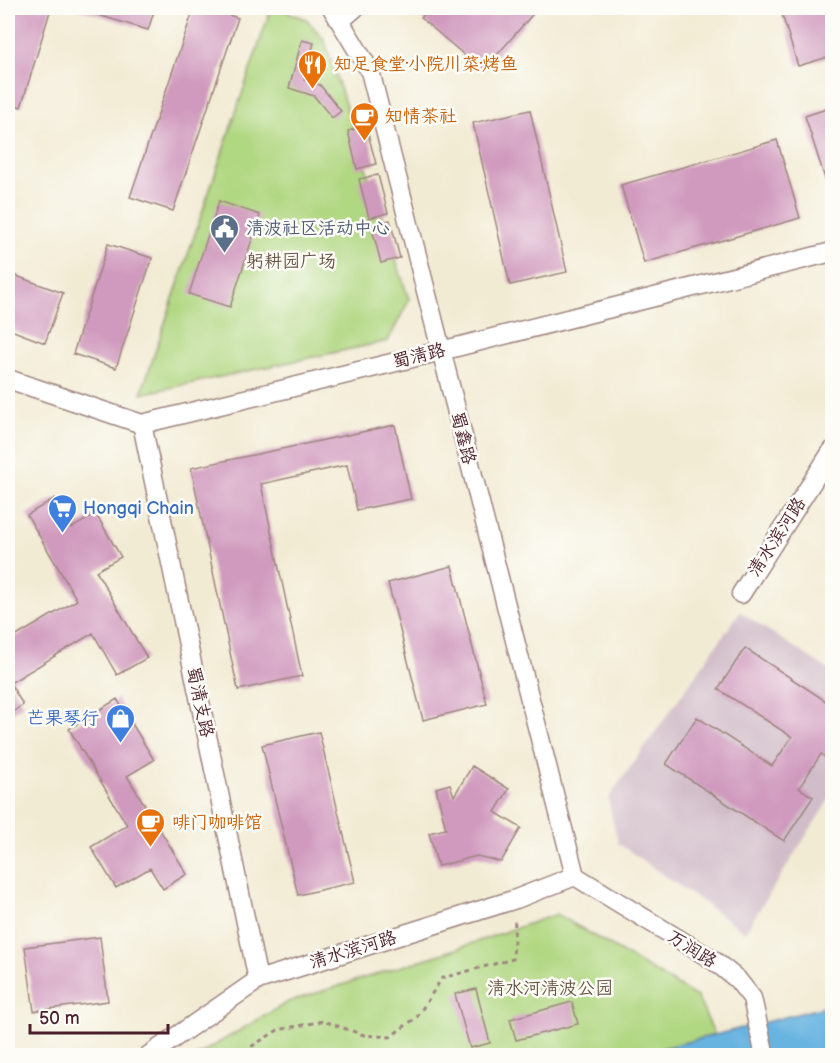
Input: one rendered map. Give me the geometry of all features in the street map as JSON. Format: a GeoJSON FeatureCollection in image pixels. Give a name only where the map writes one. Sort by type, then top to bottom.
{"type":"FeatureCollection","features":[{"type":"Feature","properties":{"kind":"street"},"geometry":{"type":"LineString","coordinates":[[336,14],[355,8]]}},
{"type":"Feature","properties":{"kind":"street","name":"蜀鑫路"},"geometry":{"type":"LineString","coordinates":[[336,14],[370,71],[575,876]]}},
{"type":"Feature","properties":{"kind":"street","name":"蜀清路"},"geometry":{"type":"LineString","coordinates":[[142,424],[832,252]]}},
{"type":"Feature","properties":{"kind":"street"},"geometry":{"type":"LineString","coordinates":[[8,379],[142,424]]}},
{"type":"Feature","properties":{"kind":"street","name":"蜀清支路"},"geometry":{"type":"LineString","coordinates":[[142,424],[258,980]]}},
{"type":"Feature","properties":{"kind":"street","name":"清水滨河路"},"geometry":{"type":"LineString","coordinates":[[741,594],[832,451]]}},
{"type":"Feature","properties":{"kind":"street","name":"清水滨河路"},"geometry":{"type":"LineString","coordinates":[[148,1056],[258,980],[516,899],[575,876]]}},
{"type":"Feature","properties":{"kind":"street","name":"万润路"},"geometry":{"type":"LineString","coordinates":[[575,876],[713,960],[736,980],[752,998],[765,1056]]}},
{"type":"Feature","properties":{"kind":"path"},"geometry":{"type":"LineString","coordinates":[[236,1056],[278,1030],[323,1020],[364,1035],[390,1037],[417,1017],[441,978],[513,959],[516,899]]}},
{"type":"Feature","properties":{"kind":"shaded area"},"geometry":{"type":"Polygon","coordinates":[[[740,612],[832,672],[832,795],[745,932],[618,843],[608,799],[740,612]]]}},
{"type":"Feature","properties":{"kind":"green space","name":"躬耕园广场"},"geometry":{"type":"Polygon","coordinates":[[[271,8],[306,19],[324,39],[409,300],[388,341],[141,394],[271,8]]]}},
{"type":"Feature","properties":{"kind":"green space","name":"清水河清波公园"},"geometry":{"type":"Polygon","coordinates":[[[557,914],[697,997],[715,1035],[632,1056],[196,1056],[288,1002],[444,953],[557,914]]]}},
{"type":"Feature","properties":{"kind":"water"},"geometry":{"type":"Polygon","coordinates":[[[832,1005],[832,1055],[632,1056],[832,1005]]]}},
{"type":"Feature","properties":{"kind":"building"},"geometry":{"type":"Polygon","coordinates":[[[8,8],[51,8],[21,107],[8,103],[8,8]]]}},
{"type":"Feature","properties":{"kind":"building"},"geometry":{"type":"Polygon","coordinates":[[[75,8],[155,8],[148,30],[75,8]]]}},
{"type":"Feature","properties":{"kind":"building"},"geometry":{"type":"Polygon","coordinates":[[[194,8],[208,8],[238,18],[173,211],[130,197],[194,8]]]}},
{"type":"Feature","properties":{"kind":"building"},"geometry":{"type":"Polygon","coordinates":[[[430,8],[538,8],[483,71],[421,18],[430,8]]]}},
{"type":"Feature","properties":{"kind":"building"},"geometry":{"type":"Polygon","coordinates":[[[780,8],[832,8],[832,56],[798,66],[780,8]]]}},
{"type":"Feature","properties":{"kind":"building"},"geometry":{"type":"Polygon","coordinates":[[[302,40],[314,43],[304,80],[320,85],[341,111],[332,118],[314,96],[289,88],[302,40]]]}},
{"type":"Feature","properties":{"kind":"building"},"geometry":{"type":"Polygon","coordinates":[[[832,107],[832,183],[827,185],[805,116],[832,107]]]}},
{"type":"Feature","properties":{"kind":"building"},"geometry":{"type":"Polygon","coordinates":[[[530,110],[567,272],[510,285],[473,123],[530,110]]]}},
{"type":"Feature","properties":{"kind":"building"},"geometry":{"type":"Polygon","coordinates":[[[366,126],[376,164],[357,169],[348,131],[366,126]]]}},
{"type":"Feature","properties":{"kind":"building"},"geometry":{"type":"Polygon","coordinates":[[[777,140],[800,218],[644,263],[621,185],[777,140]]]}},
{"type":"Feature","properties":{"kind":"building"},"geometry":{"type":"Polygon","coordinates":[[[378,175],[388,213],[369,218],[359,179],[378,175]]]}},
{"type":"Feature","properties":{"kind":"building","name":"清波社区活动中心"},"geometry":{"type":"Polygon","coordinates":[[[219,201],[260,215],[230,307],[189,294],[219,201]]]}},
{"type":"Feature","properties":{"kind":"building"},"geometry":{"type":"Polygon","coordinates":[[[390,220],[400,258],[381,263],[371,225],[390,220]]]}},
{"type":"Feature","properties":{"kind":"building"},"geometry":{"type":"Polygon","coordinates":[[[108,244],[152,258],[116,368],[73,354],[108,244]]]}},
{"type":"Feature","properties":{"kind":"building"},"geometry":{"type":"Polygon","coordinates":[[[8,273],[63,293],[45,343],[8,329],[8,273]]]}},
{"type":"Feature","properties":{"kind":"building"},"geometry":{"type":"Polygon","coordinates":[[[395,425],[411,499],[357,510],[347,465],[261,484],[302,676],[238,690],[191,468],[395,425]]]}},
{"type":"Feature","properties":{"kind":"building"},"geometry":{"type":"Polygon","coordinates":[[[55,498],[72,528],[96,514],[121,557],[96,571],[147,658],[117,675],[93,633],[10,683],[23,705],[8,715],[8,641],[77,600],[27,515],[55,498]]]}},
{"type":"Feature","properties":{"kind":"building"},"geometry":{"type":"Polygon","coordinates":[[[452,566],[487,704],[423,720],[388,583],[452,566]]]}},
{"type":"Feature","properties":{"kind":"building"},"geometry":{"type":"Polygon","coordinates":[[[745,648],[832,705],[832,762],[821,754],[799,788],[813,797],[784,841],[666,764],[697,717],[772,766],[792,737],[718,689],[745,648]]]}},
{"type":"Feature","properties":{"kind":"building"},"geometry":{"type":"Polygon","coordinates":[[[117,699],[154,760],[127,776],[187,874],[163,889],[150,868],[116,888],[91,847],[127,825],[69,729],[117,699]]]}},
{"type":"Feature","properties":{"kind":"building"},"geometry":{"type":"Polygon","coordinates":[[[319,732],[355,882],[298,895],[262,745],[319,732]]]}},
{"type":"Feature","properties":{"kind":"building"},"geometry":{"type":"Polygon","coordinates":[[[472,766],[509,789],[495,812],[521,828],[501,862],[477,856],[438,866],[429,833],[446,829],[436,788],[450,784],[454,796],[472,766]]]}},
{"type":"Feature","properties":{"kind":"building"},"geometry":{"type":"Polygon","coordinates":[[[100,937],[108,1001],[34,1011],[25,947],[100,937]]]}},
{"type":"Feature","properties":{"kind":"building"},"geometry":{"type":"Polygon","coordinates":[[[476,989],[490,1043],[470,1048],[455,994],[476,989]]]}},
{"type":"Feature","properties":{"kind":"building"},"geometry":{"type":"Polygon","coordinates":[[[572,1002],[578,1024],[516,1040],[510,1019],[572,1002]]]}},
{"type":"Feature","properties":{"kind":"place","name":"知足食堂·小院川菜·烤鱼"},"geometry":{"type":"Point","coordinates":[313,90]}},
{"type":"Feature","properties":{"kind":"place","name":"知情茶社"},"geometry":{"type":"Point","coordinates":[364,142]}},
{"type":"Feature","properties":{"kind":"place","name":"清波社区活动中心"},"geometry":{"type":"Point","coordinates":[225,254]}},
{"type":"Feature","properties":{"kind":"place","name":"Hongqi Chain"},"geometry":{"type":"Point","coordinates":[62,534]}},
{"type":"Feature","properties":{"kind":"place","name":"芒果琴行"},"geometry":{"type":"Point","coordinates":[120,744]}},
{"type":"Feature","properties":{"kind":"place","name":"啡门咖啡馆"},"geometry":{"type":"Point","coordinates":[151,848]}}]}
